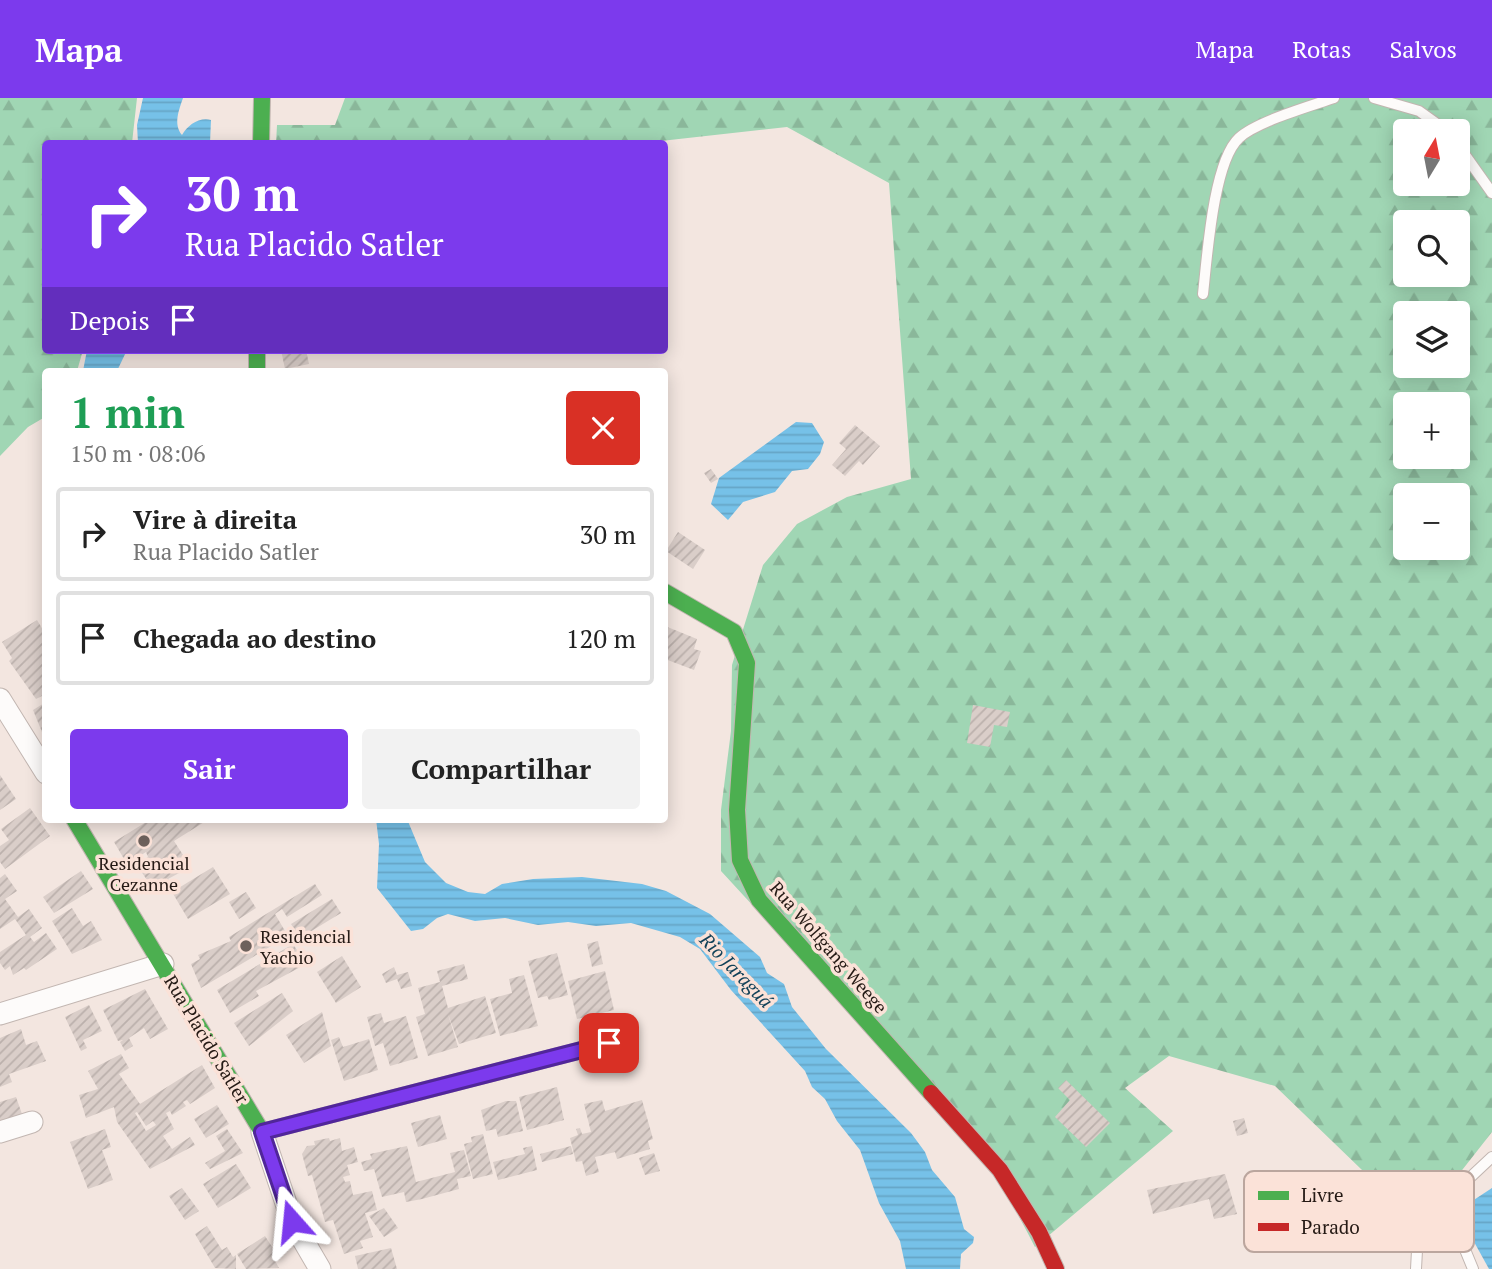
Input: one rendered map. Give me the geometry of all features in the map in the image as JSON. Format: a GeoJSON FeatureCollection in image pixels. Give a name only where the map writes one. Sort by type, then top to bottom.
{"type":"FeatureCollection","features":[{"type":"Feature","properties":{"kind":"street"},"geometry":{"type":"LineString","coordinates":[[261,98],[261,140]]}},
{"type":"Feature","properties":{"kind":"street","name":"Rua Wolfgang Weege"},"geometry":{"type":"LineString","coordinates":[[668,594],[734,632],[747,663],[744,742],[737,810],[740,860],[759,901],[999,1170],[1039,1232],[1056,1269]]}},
{"type":"Feature","properties":{"kind":"street"},"geometry":{"type":"LineString","coordinates":[[0,699],[42,767]]}},
{"type":"Feature","properties":{"kind":"street","name":"Rua Placido Satler"},"geometry":{"type":"LineString","coordinates":[[76,823],[262,1132]]}},
{"type":"Feature","properties":{"kind":"street"},"geometry":{"type":"LineString","coordinates":[[0,1014],[163,964]]}},
{"type":"Feature","properties":{"kind":"street"},"geometry":{"type":"LineString","coordinates":[[320,1269],[292,1221],[262,1132],[609,1043]]}},
{"type":"Feature","properties":{"kind":"street"},"geometry":{"type":"LineString","coordinates":[[0,1132],[32,1122]]}},
{"type":"Feature","properties":{"kind":"lane"},"geometry":{"type":"LineString","coordinates":[[1203,294],[1209,237],[1224,163],[1239,138],[1283,116],[1334,98]]}},
{"type":"Feature","properties":{"kind":"lane"},"geometry":{"type":"LineString","coordinates":[[1374,98],[1419,111],[1430,119]]}},
{"type":"Feature","properties":{"kind":"lane"},"geometry":{"type":"LineString","coordinates":[[1470,162],[1492,193]]}},
{"type":"Feature","properties":{"kind":"lane"},"geometry":{"type":"LineString","coordinates":[[1474,1174],[1492,1157]]}},
{"type":"Feature","properties":{"kind":"lane"},"geometry":{"type":"LineString","coordinates":[[1466,1252],[1473,1269]]}},
{"type":"Feature","properties":{"kind":"green space"},"geometry":{"type":"Polygon","coordinates":[[[0,98],[137,98],[132,140],[42,140],[42,354],[82,354],[78,368],[42,368],[42,419],[28,427],[0,456],[0,98]]]}},
{"type":"Feature","properties":{"kind":"green space"},"geometry":{"type":"Polygon","coordinates":[[[345,98],[1492,98],[1492,1132],[1461,1171],[1363,1171],[1275,1086],[1169,1056],[1125,1088],[1173,1131],[1035,1247],[992,1165],[721,871],[721,810],[731,731],[732,665],[763,565],[797,524],[847,497],[911,479],[889,183],[787,127],[668,140],[276,140],[277,125],[335,125],[345,98]]]}},
{"type":"Feature","properties":{"kind":"water"},"geometry":{"type":"Polygon","coordinates":[[[143,98],[183,98],[178,117],[179,131],[182,135],[194,123],[211,120],[210,140],[138,140],[137,125],[143,98]]]}},
{"type":"Feature","properties":{"kind":"water"},"geometry":{"type":"Polygon","coordinates":[[[86,354],[125,354],[118,368],[84,368],[86,354]]]}},
{"type":"Feature","properties":{"kind":"water"},"geometry":{"type":"Polygon","coordinates":[[[796,422],[812,423],[824,442],[820,454],[808,469],[792,471],[775,492],[743,502],[728,520],[711,504],[719,478],[796,422]]]}},
{"type":"Feature","properties":{"kind":"water","name":"Rio Jaraguá"},"geometry":{"type":"Polygon","coordinates":[[[376,823],[409,823],[425,862],[446,883],[468,892],[485,894],[502,884],[533,879],[582,877],[642,884],[666,891],[710,914],[760,957],[767,973],[784,984],[792,1007],[826,1049],[911,1133],[925,1152],[932,1170],[955,1197],[964,1229],[974,1237],[973,1243],[961,1254],[960,1269],[906,1269],[900,1241],[879,1203],[860,1150],[837,1121],[825,1099],[812,1087],[805,1071],[731,990],[700,949],[680,937],[631,923],[596,926],[568,922],[538,925],[505,918],[475,921],[448,914],[437,918],[423,929],[411,931],[377,888],[379,844],[376,823]]]}},
{"type":"Feature","properties":{"kind":"water"},"geometry":{"type":"Polygon","coordinates":[[[1492,1188],[1492,1269],[1489,1269],[1474,1242],[1474,1200],[1492,1188]]]}},
{"type":"Feature","properties":{"kind":"building"},"geometry":{"type":"Polygon","coordinates":[[[282,354],[307,354],[309,364],[285,368],[282,354]]]}},
{"type":"Feature","properties":{"kind":"building"},"geometry":{"type":"Polygon","coordinates":[[[855,425],[880,446],[863,465],[859,461],[845,476],[832,465],[846,449],[839,443],[855,425]]]}},
{"type":"Feature","properties":{"kind":"building"},"geometry":{"type":"Polygon","coordinates":[[[711,469],[718,479],[711,483],[704,473],[711,469]]]}},
{"type":"Feature","properties":{"kind":"building"},"geometry":{"type":"Polygon","coordinates":[[[678,532],[705,550],[693,569],[668,552],[678,532]]]}},
{"type":"Feature","properties":{"kind":"building"},"geometry":{"type":"Polygon","coordinates":[[[37,620],[42,628],[42,696],[36,699],[9,661],[12,658],[2,642],[37,620]]]}},
{"type":"Feature","properties":{"kind":"building"},"geometry":{"type":"Polygon","coordinates":[[[668,627],[697,639],[694,649],[701,651],[694,670],[668,660],[668,627]]]}},
{"type":"Feature","properties":{"kind":"building"},"geometry":{"type":"Polygon","coordinates":[[[42,704],[42,732],[33,710],[42,704]]]}},
{"type":"Feature","properties":{"kind":"building"},"geometry":{"type":"Polygon","coordinates":[[[973,705],[1010,712],[1007,727],[994,725],[990,747],[967,743],[973,705]]]}},
{"type":"Feature","properties":{"kind":"building"},"geometry":{"type":"Polygon","coordinates":[[[0,775],[16,799],[0,810],[0,775]]]}},
{"type":"Feature","properties":{"kind":"building"},"geometry":{"type":"Polygon","coordinates":[[[30,808],[50,836],[5,869],[0,862],[0,846],[9,840],[1,829],[30,808]]]}},
{"type":"Feature","properties":{"kind":"building"},"geometry":{"type":"Polygon","coordinates":[[[145,823],[203,823],[174,841],[185,858],[174,865],[179,873],[168,879],[171,883],[156,893],[136,864],[148,857],[146,852],[127,864],[114,842],[145,823]]]}},
{"type":"Feature","properties":{"kind":"building"},"geometry":{"type":"Polygon","coordinates":[[[213,867],[230,894],[188,919],[172,892],[213,867]]]}},
{"type":"Feature","properties":{"kind":"building"},"geometry":{"type":"Polygon","coordinates":[[[81,871],[93,889],[54,913],[43,897],[81,871]]]}},
{"type":"Feature","properties":{"kind":"building"},"geometry":{"type":"Polygon","coordinates":[[[5,874],[17,891],[5,899],[18,917],[29,909],[42,928],[30,937],[34,942],[46,933],[57,949],[26,970],[24,968],[13,975],[10,966],[5,970],[0,963],[0,952],[26,935],[15,919],[0,929],[0,878],[5,874]]]}},
{"type":"Feature","properties":{"kind":"building","name":"Residencial Yachio"},"geometry":{"type":"Polygon","coordinates":[[[315,884],[322,895],[287,917],[282,909],[275,914],[288,936],[201,988],[191,964],[200,959],[198,955],[231,941],[229,937],[315,884]]]}},
{"type":"Feature","properties":{"kind":"building"},"geometry":{"type":"Polygon","coordinates":[[[246,892],[256,908],[239,919],[229,902],[246,892]]]}},
{"type":"Feature","properties":{"kind":"building"},"geometry":{"type":"Polygon","coordinates":[[[332,899],[341,913],[300,938],[291,924],[332,899]]]}},
{"type":"Feature","properties":{"kind":"building"},"geometry":{"type":"Polygon","coordinates":[[[72,908],[83,926],[91,921],[102,940],[72,954],[52,921],[72,908]]]}},
{"type":"Feature","properties":{"kind":"building"},"geometry":{"type":"Polygon","coordinates":[[[598,941],[603,964],[592,967],[587,944],[598,941]]]}},
{"type":"Feature","properties":{"kind":"building"},"geometry":{"type":"Polygon","coordinates":[[[293,944],[306,964],[256,991],[259,996],[230,1013],[217,990],[293,944]]]}},
{"type":"Feature","properties":{"kind":"building"},"geometry":{"type":"Polygon","coordinates":[[[557,953],[568,995],[549,1000],[547,996],[538,998],[528,961],[557,953]]]}},
{"type":"Feature","properties":{"kind":"building"},"geometry":{"type":"Polygon","coordinates":[[[342,956],[361,987],[336,1003],[317,972],[342,956]]]}},
{"type":"Feature","properties":{"kind":"building"},"geometry":{"type":"Polygon","coordinates":[[[464,964],[468,979],[442,986],[448,1008],[485,996],[496,1033],[459,1044],[448,1014],[458,1047],[428,1056],[416,1017],[425,1014],[418,988],[440,982],[437,971],[464,964]]]}},
{"type":"Feature","properties":{"kind":"building"},"geometry":{"type":"Polygon","coordinates":[[[394,967],[397,975],[408,972],[412,986],[401,989],[397,979],[386,983],[382,974],[394,967]]]}},
{"type":"Feature","properties":{"kind":"building"},"geometry":{"type":"Polygon","coordinates":[[[605,971],[614,1010],[577,1019],[568,981],[605,971]]]}},
{"type":"Feature","properties":{"kind":"building"},"geometry":{"type":"Polygon","coordinates":[[[524,975],[538,1026],[500,1036],[490,999],[512,993],[509,979],[524,975]]]}},
{"type":"Feature","properties":{"kind":"building"},"geometry":{"type":"Polygon","coordinates":[[[145,989],[168,1029],[150,1039],[144,1028],[129,1038],[133,1046],[125,1051],[120,1042],[123,1040],[118,1041],[103,1010],[145,989]]]}},
{"type":"Feature","properties":{"kind":"building"},"geometry":{"type":"Polygon","coordinates":[[[282,993],[293,1011],[249,1046],[234,1023],[282,993]]]}},
{"type":"Feature","properties":{"kind":"building"},"geometry":{"type":"Polygon","coordinates":[[[89,1005],[102,1031],[83,1040],[87,1048],[81,1051],[65,1017],[89,1005]]]}},
{"type":"Feature","properties":{"kind":"building"},"geometry":{"type":"Polygon","coordinates":[[[322,1012],[331,1046],[304,1063],[286,1035],[322,1012]]]}},
{"type":"Feature","properties":{"kind":"building"},"geometry":{"type":"Polygon","coordinates":[[[381,1013],[384,1023],[406,1016],[418,1058],[390,1066],[383,1043],[375,1046],[367,1017],[381,1013]]]}},
{"type":"Feature","properties":{"kind":"building"},"geometry":{"type":"Polygon","coordinates":[[[21,1029],[26,1045],[37,1041],[46,1061],[9,1074],[12,1082],[0,1087],[0,1038],[21,1029]]]}},
{"type":"Feature","properties":{"kind":"building"},"geometry":{"type":"Polygon","coordinates":[[[339,1037],[343,1047],[369,1039],[378,1070],[344,1081],[331,1040],[339,1037]]]}},
{"type":"Feature","properties":{"kind":"building"},"geometry":{"type":"Polygon","coordinates":[[[121,1054],[129,1068],[119,1074],[140,1104],[202,1065],[215,1088],[190,1104],[187,1100],[183,1102],[186,1106],[172,1115],[170,1111],[166,1113],[174,1129],[163,1136],[172,1149],[190,1137],[195,1145],[150,1169],[117,1122],[114,1107],[86,1118],[79,1095],[98,1089],[88,1071],[121,1054]],[[137,1112],[135,1113],[146,1131],[156,1125],[153,1121],[146,1126],[137,1112]]]}},
{"type":"Feature","properties":{"kind":"building"},"geometry":{"type":"Polygon","coordinates":[[[1066,1080],[1110,1123],[1086,1147],[1055,1117],[1070,1100],[1058,1088],[1066,1080]]]}},
{"type":"Feature","properties":{"kind":"building"},"geometry":{"type":"Polygon","coordinates":[[[557,1087],[564,1120],[527,1130],[519,1097],[557,1087]]]}},
{"type":"Feature","properties":{"kind":"building"},"geometry":{"type":"Polygon","coordinates":[[[16,1097],[22,1114],[0,1121],[0,1102],[16,1097]]]}},
{"type":"Feature","properties":{"kind":"building"},"geometry":{"type":"Polygon","coordinates":[[[602,1100],[605,1111],[642,1100],[653,1139],[648,1141],[650,1149],[617,1159],[615,1152],[595,1157],[599,1172],[586,1176],[582,1161],[576,1162],[570,1138],[578,1135],[576,1129],[580,1128],[582,1134],[591,1132],[584,1104],[602,1100]]]}},
{"type":"Feature","properties":{"kind":"building"},"geometry":{"type":"Polygon","coordinates":[[[506,1101],[516,1101],[523,1131],[498,1137],[496,1129],[486,1131],[481,1110],[506,1101]]]}},
{"type":"Feature","properties":{"kind":"building"},"geometry":{"type":"Polygon","coordinates":[[[217,1105],[229,1124],[206,1138],[194,1119],[217,1105]]]}},
{"type":"Feature","properties":{"kind":"building"},"geometry":{"type":"Polygon","coordinates":[[[440,1115],[447,1139],[418,1147],[411,1123],[440,1115]]]}},
{"type":"Feature","properties":{"kind":"building"},"geometry":{"type":"Polygon","coordinates":[[[1244,1118],[1248,1133],[1237,1136],[1233,1121],[1244,1118]]]}},
{"type":"Feature","properties":{"kind":"building"},"geometry":{"type":"Polygon","coordinates":[[[105,1129],[111,1147],[102,1150],[113,1180],[88,1189],[70,1142],[105,1129]]]}},
{"type":"Feature","properties":{"kind":"building"},"geometry":{"type":"Polygon","coordinates":[[[227,1129],[243,1153],[210,1169],[205,1163],[225,1151],[216,1136],[227,1129]]]}},
{"type":"Feature","properties":{"kind":"building"},"geometry":{"type":"Polygon","coordinates":[[[483,1134],[493,1174],[473,1179],[464,1144],[472,1142],[471,1137],[483,1134]]]}},
{"type":"Feature","properties":{"kind":"building"},"geometry":{"type":"Polygon","coordinates":[[[329,1138],[330,1141],[340,1138],[342,1151],[354,1147],[358,1162],[347,1165],[350,1175],[343,1177],[345,1182],[350,1181],[353,1195],[372,1191],[377,1210],[365,1213],[373,1237],[360,1241],[363,1248],[344,1254],[333,1220],[325,1222],[312,1175],[308,1176],[302,1154],[307,1146],[315,1145],[314,1141],[329,1138]]]}},
{"type":"Feature","properties":{"kind":"building"},"geometry":{"type":"Polygon","coordinates":[[[407,1146],[416,1182],[455,1172],[450,1153],[464,1150],[471,1176],[457,1179],[459,1189],[422,1199],[406,1202],[404,1192],[382,1197],[374,1169],[364,1171],[361,1162],[372,1159],[370,1154],[407,1146]]]}},
{"type":"Feature","properties":{"kind":"building"},"geometry":{"type":"Polygon","coordinates":[[[532,1146],[537,1170],[498,1180],[493,1162],[525,1154],[523,1148],[532,1146]]]}},
{"type":"Feature","properties":{"kind":"building"},"geometry":{"type":"Polygon","coordinates":[[[571,1146],[573,1154],[542,1162],[540,1154],[571,1146]]]}},
{"type":"Feature","properties":{"kind":"building"},"geometry":{"type":"Polygon","coordinates":[[[654,1153],[660,1171],[645,1175],[639,1158],[654,1153]]]}},
{"type":"Feature","properties":{"kind":"building"},"geometry":{"type":"Polygon","coordinates":[[[236,1164],[251,1188],[218,1208],[203,1184],[236,1164]]]}},
{"type":"Feature","properties":{"kind":"building"},"geometry":{"type":"Polygon","coordinates":[[[1225,1174],[1237,1214],[1214,1219],[1209,1199],[1153,1214],[1147,1190],[1225,1174]]]}},
{"type":"Feature","properties":{"kind":"building"},"geometry":{"type":"Polygon","coordinates":[[[182,1188],[199,1211],[185,1220],[169,1196],[182,1188]]]}},
{"type":"Feature","properties":{"kind":"building"},"geometry":{"type":"Polygon","coordinates":[[[384,1208],[398,1228],[384,1237],[369,1216],[384,1208]]]}},
{"type":"Feature","properties":{"kind":"building"},"geometry":{"type":"Polygon","coordinates":[[[207,1226],[222,1250],[227,1247],[233,1257],[236,1255],[236,1269],[215,1268],[195,1234],[207,1226]]]}},
{"type":"Feature","properties":{"kind":"building"},"geometry":{"type":"Polygon","coordinates":[[[265,1236],[278,1256],[274,1259],[279,1268],[246,1269],[237,1254],[265,1236]]]}},
{"type":"Feature","properties":{"kind":"building"},"geometry":{"type":"Polygon","coordinates":[[[391,1248],[397,1269],[358,1269],[355,1256],[391,1248]]]}},
{"type":"Feature","properties":{"kind":"traffic: fast"},"geometry":{"type":"LineString","coordinates":[[261,140],[262,98]]}},
{"type":"Feature","properties":{"kind":"traffic: fast"},"geometry":{"type":"LineString","coordinates":[[257,354],[257,368]]}},
{"type":"Feature","properties":{"kind":"traffic: fast"},"geometry":{"type":"LineString","coordinates":[[668,594],[734,632],[747,663],[737,810],[740,860],[759,900],[931,1093]]}},
{"type":"Feature","properties":{"kind":"traffic: fast"},"geometry":{"type":"LineString","coordinates":[[76,823],[262,1132],[609,1043]]}},
{"type":"Feature","properties":{"kind":"traffic: jam"},"geometry":{"type":"LineString","coordinates":[[931,1093],[1000,1170],[1039,1232],[1056,1269]]}},
{"type":"Feature","properties":{"kind":"place","name":"Residencial Cezanne"},"geometry":{"type":"Point","coordinates":[144,841]}},
{"type":"Feature","properties":{"kind":"place","name":"Residencial Yachio"},"geometry":{"type":"Point","coordinates":[246,946]}},
{"type":"Feature","properties":{"kind":"route"},"geometry":{"type":"LineString","coordinates":[[292,1221],[262,1132],[609,1043]]}}]}
